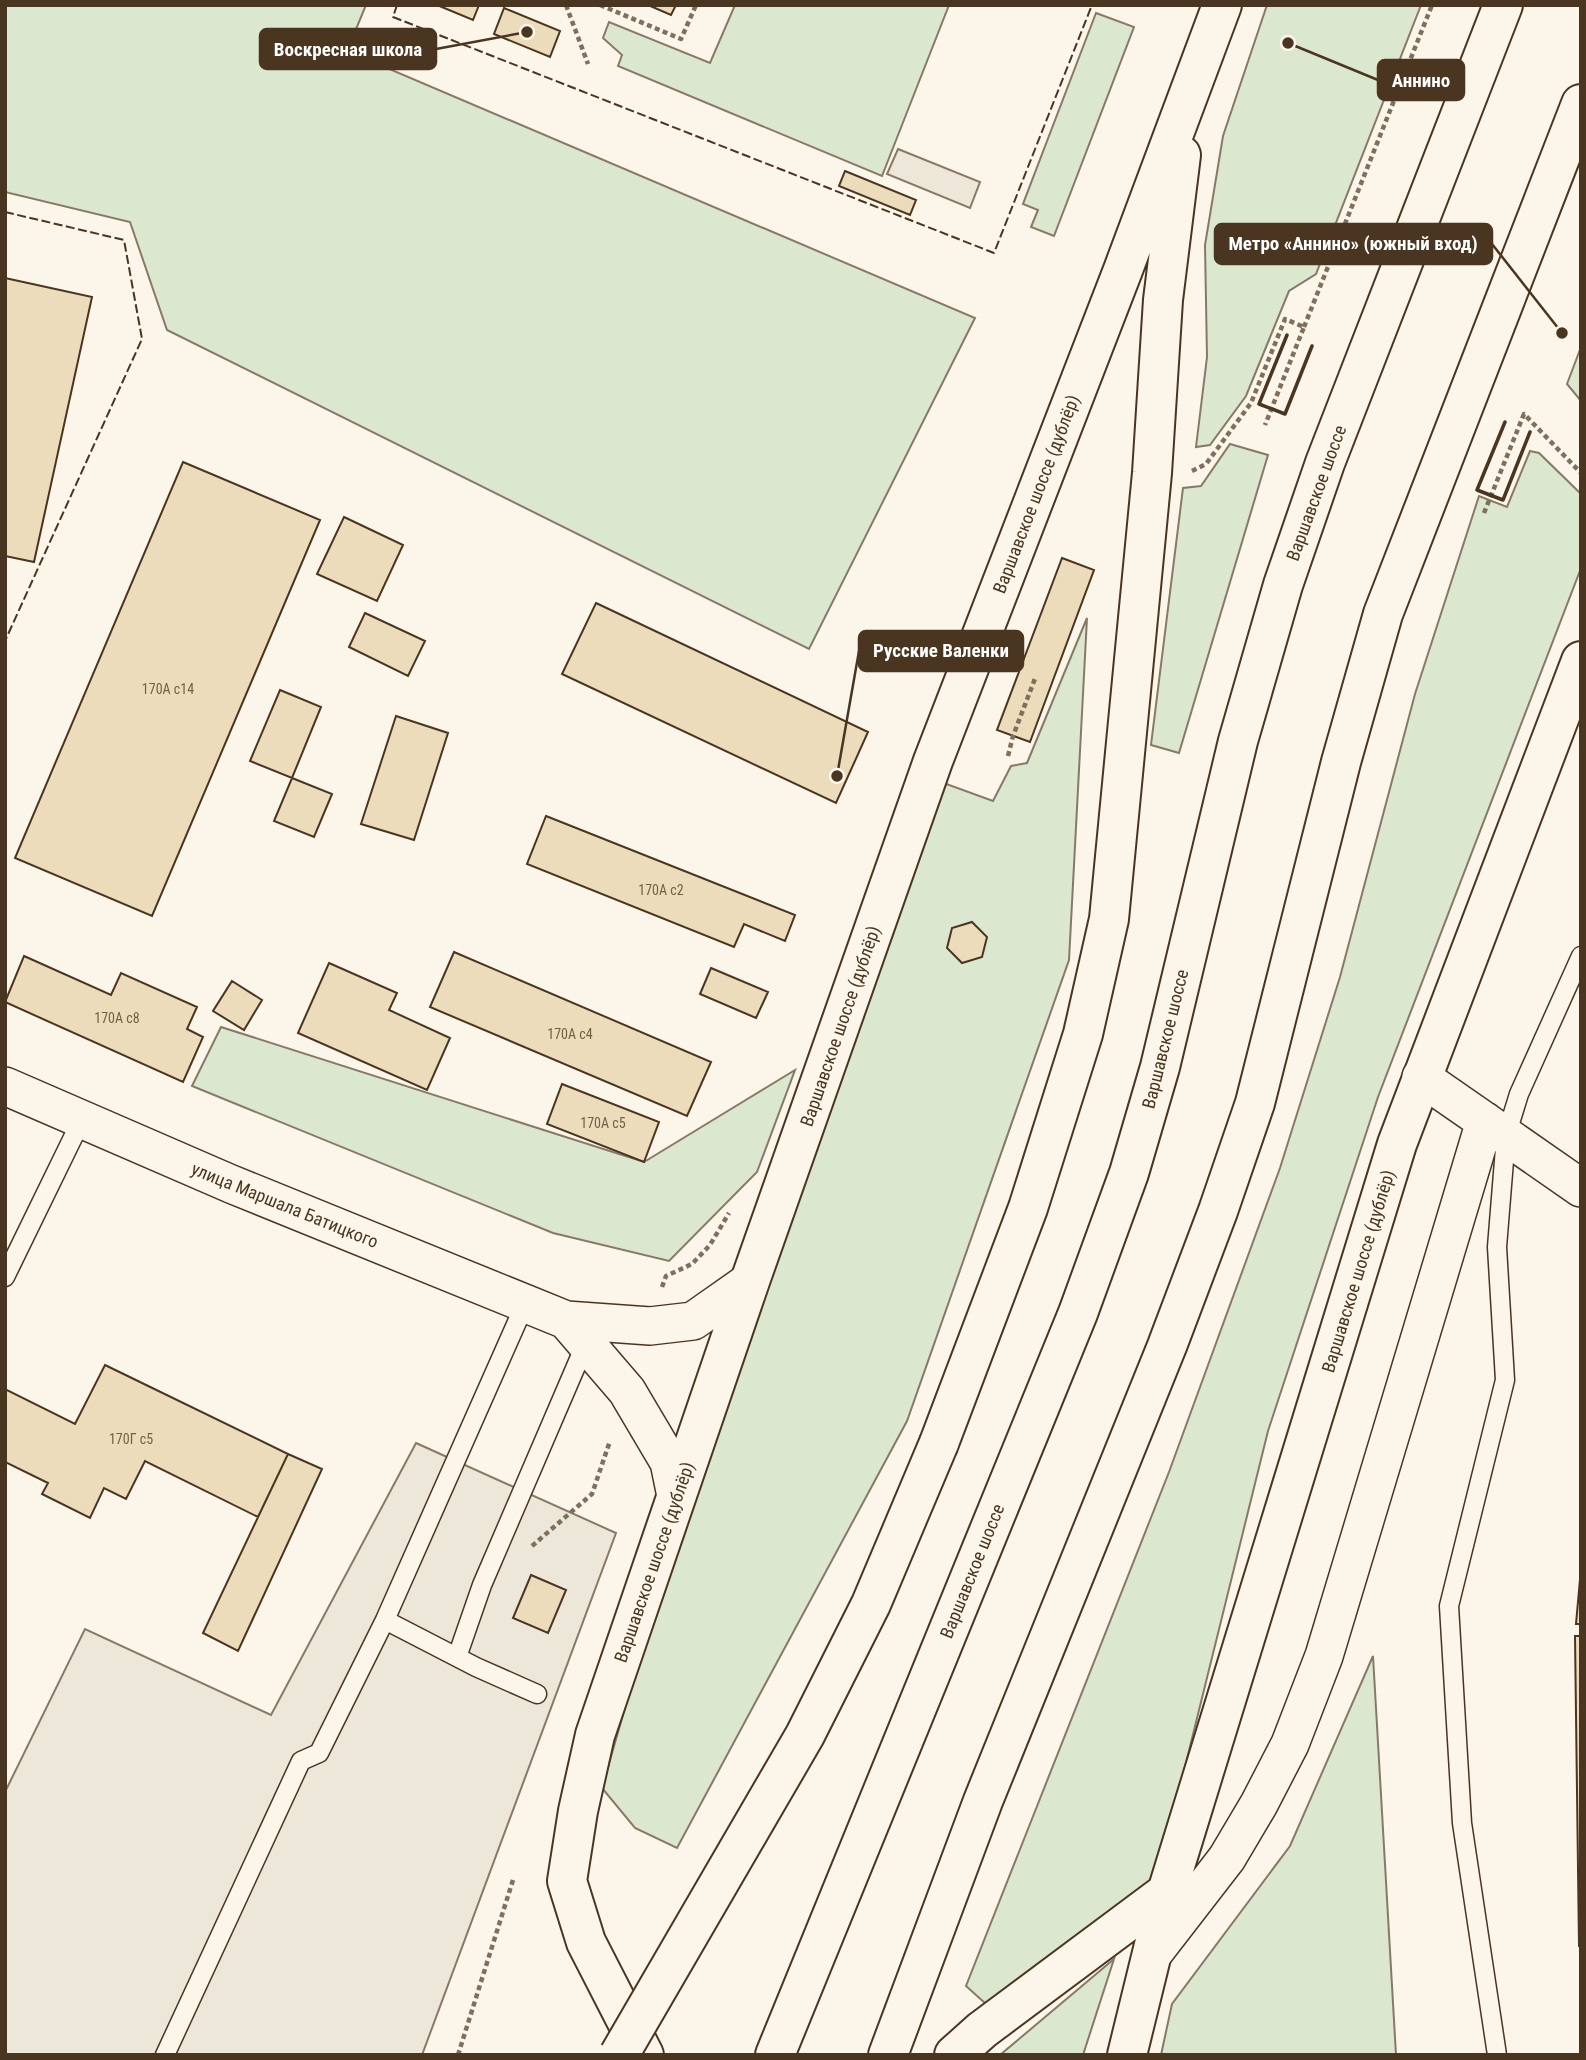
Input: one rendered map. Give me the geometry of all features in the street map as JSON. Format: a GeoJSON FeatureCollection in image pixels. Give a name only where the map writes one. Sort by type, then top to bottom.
{"type":"FeatureCollection","features":[{"type":"Feature","properties":{"kind":"main road","name":"Варшавское шоссе (дублёр)"},"geometry":{"type":"LineString","coordinates":[[644,2055],[586,1942],[567,1881],[578,1811],[596,1735],[750,1281],[933,761],[1123,270],[1222,5]]}},
{"type":"Feature","properties":{"kind":"main road","name":"Варшавское шоссе"},"geometry":{"type":"LineString","coordinates":[[775,2055],[1078,1313],[1129,1173],[1160,1067],[1238,741],[1283,585],[1330,450],[1503,5]]}},
{"type":"Feature","properties":{"kind":"main road"},"geometry":{"type":"LineString","coordinates":[[618,2055],[805,1735],[871,1604],[939,1443],[1028,1208],[1083,1034],[1109,919],[1152,474],[1163,300],[1190,87]]}},
{"type":"Feature","properties":{"kind":"main road"},"geometry":{"type":"LineString","coordinates":[[888,2055],[983,1801],[1219,1211],[1255,1103],[1341,762],[1383,614],[1581,104]]}},
{"type":"Feature","properties":{"kind":"main road","name":"Варшавское шоссе (дублёр)"},"geometry":{"type":"LineString","coordinates":[[1127,2055],[1167,1892],[1392,1157],[1581,661]]}},
{"type":"Feature","properties":{"kind":"main road"},"geometry":{"type":"LineString","coordinates":[[954,2055],[982,2030],[1167,1892]]}},
{"type":"Feature","properties":{"kind":"street"},"geometry":{"type":"LineString","coordinates":[[1421,1077],[1581,1188]]}},
{"type":"Feature","properties":{"kind":"street","name":"улица Маршала Батицкого"},"geometry":{"type":"LineString","coordinates":[[5,1086],[231,1184],[525,1304],[576,1332],[627,1391],[669,1462],[676,1496]]}},
{"type":"Feature","properties":{"kind":"street"},"geometry":{"type":"LineString","coordinates":[[1152,1955],[1227,1858],[1290,1744],[1324,1656],[1495,1129]]}},
{"type":"Feature","properties":{"kind":"street","name":"улица Маршала Батицкого"},"geometry":{"type":"LineString","coordinates":[[576,1332],[693,1321],[750,1281]]}},
{"type":"Feature","properties":{"kind":"lane"},"geometry":{"type":"LineString","coordinates":[[1497,2055],[1462,1823],[1449,1606],[1505,1380],[1497,1247],[1495,1129],[1519,1094],[1581,956]]}},
{"type":"Feature","properties":{"kind":"lane"},"geometry":{"type":"LineString","coordinates":[[5,1277],[82,1119]]}},
{"type":"Feature","properties":{"kind":"lane"},"geometry":{"type":"LineString","coordinates":[[165,2055],[301,1761],[319,1753],[385,1620],[525,1304]]}},
{"type":"Feature","properties":{"kind":"lane"},"geometry":{"type":"LineString","coordinates":[[457,1657],[576,1332]]}},
{"type":"Feature","properties":{"kind":"lane"},"geometry":{"type":"LineString","coordinates":[[385,1620],[537,1694]]}},
{"type":"Feature","properties":{"kind":"path"},"geometry":{"type":"LineString","coordinates":[[566,5],[588,64]]}},
{"type":"Feature","properties":{"kind":"path"},"geometry":{"type":"LineString","coordinates":[[600,5],[616,8],[681,39],[696,5]]}},
{"type":"Feature","properties":{"kind":"path"},"geometry":{"type":"LineString","coordinates":[[1265,425],[1432,5]]}},
{"type":"Feature","properties":{"kind":"path"},"geometry":{"type":"LineString","coordinates":[[1181,476],[1206,464],[1251,403],[1285,319],[1304,327]]}},
{"type":"Feature","properties":{"kind":"path"},"geometry":{"type":"LineString","coordinates":[[1484,513],[1524,414],[1581,473]]}},
{"type":"Feature","properties":{"kind":"path"},"geometry":{"type":"LineString","coordinates":[[1008,756],[1036,676]]}},
{"type":"Feature","properties":{"kind":"path"},"geometry":{"type":"LineString","coordinates":[[529,1549],[592,1494],[612,1434]]}},
{"type":"Feature","properties":{"kind":"path"},"geometry":{"type":"LineString","coordinates":[[458,2055],[513,1880]]}},
{"type":"Feature","properties":{"kind":"green space"},"geometry":{"type":"Polygon","coordinates":[[[5,5],[366,5],[347,51],[975,318],[809,649],[167,330],[130,222],[5,192],[5,5]]]}},
{"type":"Feature","properties":{"kind":"green space"},"geometry":{"type":"Polygon","coordinates":[[[735,5],[949,5],[882,176],[618,66],[622,55],[603,38],[609,22],[710,63],[735,5]]]}},
{"type":"Feature","properties":{"kind":"green space"},"geometry":{"type":"Polygon","coordinates":[[[1267,5],[1421,5],[1316,274],[1289,291],[1246,396],[1210,445],[1196,447],[1207,357],[1205,245],[1223,136],[1267,5]]]}},
{"type":"Feature","properties":{"kind":"green space"},"geometry":{"type":"Polygon","coordinates":[[[1096,13],[1134,27],[1054,236],[1031,227],[1038,210],[1023,204],[1096,13]]]}},
{"type":"Feature","properties":{"kind":"green space"},"geometry":{"type":"Polygon","coordinates":[[[1581,347],[1581,401],[1567,384],[1581,347]]]}},
{"type":"Feature","properties":{"kind":"green space"},"geometry":{"type":"Polygon","coordinates":[[[1230,444],[1268,455],[1179,753],[1151,745],[1183,488],[1201,486],[1230,444]]]}},
{"type":"Feature","properties":{"kind":"green space"},"geometry":{"type":"Polygon","coordinates":[[[1530,451],[1539,453],[1581,494],[1581,568],[1378,1097],[1268,1431],[1158,1876],[986,2004],[966,1986],[1169,1472],[1280,1168],[1340,977],[1415,694],[1479,496],[1507,507],[1530,451]]]}},
{"type":"Feature","properties":{"kind":"green space"},"geometry":{"type":"Polygon","coordinates":[[[1087,618],[1069,960],[907,1421],[677,1848],[635,1828],[602,1788],[635,1673],[941,782],[993,801],[1011,766],[1027,763],[1087,618]]]}},
{"type":"Feature","properties":{"kind":"green space"},"geometry":{"type":"Polygon","coordinates":[[[221,1027],[644,1162],[795,1070],[757,1172],[669,1261],[553,1233],[192,1086],[221,1027]]]}},
{"type":"Feature","properties":{"kind":"green space"},"geometry":{"type":"Polygon","coordinates":[[[1373,1656],[1396,2055],[1161,2055],[1172,2004],[1290,1846],[1373,1656]]]}},
{"type":"Feature","properties":{"kind":"green space"},"geometry":{"type":"Polygon","coordinates":[[[1114,1959],[1083,2055],[1000,2055],[1114,1959]]]}},
{"type":"Feature","properties":{"kind":"shaded area"},"geometry":{"type":"Polygon","coordinates":[[[898,149],[980,182],[970,208],[887,174],[898,149]]]}},
{"type":"Feature","properties":{"kind":"shaded area"},"geometry":{"type":"Polygon","coordinates":[[[416,1443],[616,1533],[422,2055],[5,2055],[5,1792],[85,1629],[271,1715],[416,1443]]]}},
{"type":"Feature","properties":{"kind":"building"},"geometry":{"type":"Polygon","coordinates":[[[437,5],[479,5],[473,20],[437,5]]]}},
{"type":"Feature","properties":{"kind":"building"},"geometry":{"type":"Polygon","coordinates":[[[648,5],[676,5],[671,15],[648,5]]]}},
{"type":"Feature","properties":{"kind":"building"},"geometry":{"type":"Polygon","coordinates":[[[504,8],[560,31],[550,57],[494,34],[504,8]]]}},
{"type":"Feature","properties":{"kind":"building"},"geometry":{"type":"Polygon","coordinates":[[[845,171],[916,200],[910,215],[839,186],[845,171]]]}},
{"type":"Feature","properties":{"kind":"building"},"geometry":{"type":"Polygon","coordinates":[[[5,278],[92,297],[34,562],[5,556],[5,278]]]}},
{"type":"Feature","properties":{"kind":"building"},"geometry":{"type":"Polygon","coordinates":[[[183,462],[320,520],[152,916],[15,858],[183,462]]]}},
{"type":"Feature","properties":{"kind":"building"},"geometry":{"type":"Polygon","coordinates":[[[344,517],[403,545],[377,601],[317,574],[344,517]]]}},
{"type":"Feature","properties":{"kind":"building"},"geometry":{"type":"Polygon","coordinates":[[[1062,558],[1094,570],[1030,742],[997,730],[1062,558]]]}},
{"type":"Feature","properties":{"kind":"building"},"geometry":{"type":"Polygon","coordinates":[[[596,603],[868,732],[836,803],[562,674],[596,603]]]}},
{"type":"Feature","properties":{"kind":"building"},"geometry":{"type":"Polygon","coordinates":[[[365,613],[425,641],[408,676],[349,647],[365,613]]]}},
{"type":"Feature","properties":{"kind":"building"},"geometry":{"type":"Polygon","coordinates":[[[280,690],[321,707],[292,778],[250,761],[280,690]]]}},
{"type":"Feature","properties":{"kind":"building"},"geometry":{"type":"Polygon","coordinates":[[[396,716],[448,733],[414,840],[361,824],[396,716]]]}},
{"type":"Feature","properties":{"kind":"building"},"geometry":{"type":"Polygon","coordinates":[[[292,778],[332,794],[314,837],[274,821],[292,778]]]}},
{"type":"Feature","properties":{"kind":"building"},"geometry":{"type":"Polygon","coordinates":[[[546,816],[795,915],[785,941],[744,924],[734,947],[527,864],[546,816]]]}},
{"type":"Feature","properties":{"kind":"building"},"geometry":{"type":"Polygon","coordinates":[[[972,922],[987,937],[982,957],[962,963],[947,948],[952,928],[972,922]]]}},
{"type":"Feature","properties":{"kind":"building"},"geometry":{"type":"Polygon","coordinates":[[[454,952],[711,1062],[687,1116],[430,1007],[454,952]]]}},
{"type":"Feature","properties":{"kind":"building"},"geometry":{"type":"Polygon","coordinates":[[[24,956],[111,995],[121,973],[197,1007],[187,1029],[203,1037],[183,1082],[5,1002],[24,956]]]}},
{"type":"Feature","properties":{"kind":"building"},"geometry":{"type":"Polygon","coordinates":[[[329,963],[397,993],[389,1010],[450,1038],[427,1090],[298,1033],[329,963]]]}},
{"type":"Feature","properties":{"kind":"building"},"geometry":{"type":"Polygon","coordinates":[[[711,968],[768,992],[756,1018],[700,994],[711,968]]]}},
{"type":"Feature","properties":{"kind":"building"},"geometry":{"type":"Polygon","coordinates":[[[232,981],[262,1000],[244,1030],[213,1011],[232,981]]]}},
{"type":"Feature","properties":{"kind":"building"},"geometry":{"type":"Polygon","coordinates":[[[562,1084],[659,1122],[644,1162],[547,1124],[562,1084]]]}},
{"type":"Feature","properties":{"kind":"building"},"geometry":{"type":"Polygon","coordinates":[[[105,1365],[288,1454],[258,1517],[145,1461],[126,1499],[104,1488],[90,1518],[42,1494],[48,1483],[5,1462],[5,1389],[75,1424],[105,1365]]]}},
{"type":"Feature","properties":{"kind":"building"},"geometry":{"type":"Polygon","coordinates":[[[288,1454],[322,1469],[238,1651],[203,1633],[288,1454]]]}},
{"type":"Feature","properties":{"kind":"building"},"geometry":{"type":"Polygon","coordinates":[[[1581,1568],[1581,1624],[1576,1624],[1581,1568]]]}},
{"type":"Feature","properties":{"kind":"building"},"geometry":{"type":"Polygon","coordinates":[[[531,1575],[566,1590],[548,1633],[513,1618],[531,1575]]]}},
{"type":"Feature","properties":{"kind":"building"},"geometry":{"type":"Polygon","coordinates":[[[1575,1636],[1581,1636],[1581,1946],[1579,1946],[1575,1636]]]}},
{"type":"Feature","properties":{"kind":"fence"},"geometry":{"type":"LineString","coordinates":[[397,5],[393,17],[994,253],[1092,5]]}},
{"type":"Feature","properties":{"kind":"fence"},"geometry":{"type":"LineString","coordinates":[[5,212],[124,240],[142,339],[5,641]]}},
{"type":"Feature","properties":{"kind":"wall"},"geometry":{"type":"LineString","coordinates":[[1287,335],[1259,404],[1285,414],[1312,346]]}},
{"type":"Feature","properties":{"kind":"wall"},"geometry":{"type":"LineString","coordinates":[[1505,422],[1477,490],[1503,500],[1530,432]]}},
{"type":"Feature","properties":{"kind":"place","name":"Воскресная школа"},"geometry":{"type":"Point","coordinates":[527,32]}},
{"type":"Feature","properties":{"kind":"place","name":"Аннино"},"geometry":{"type":"Point","coordinates":[1288,43]}},
{"type":"Feature","properties":{"kind":"place","name":"Метро «Аннино» (южный вход)"},"geometry":{"type":"Point","coordinates":[1562,333]}},
{"type":"Feature","properties":{"kind":"place","name":"Русские Валенки"},"geometry":{"type":"Point","coordinates":[837,776]}}]}
